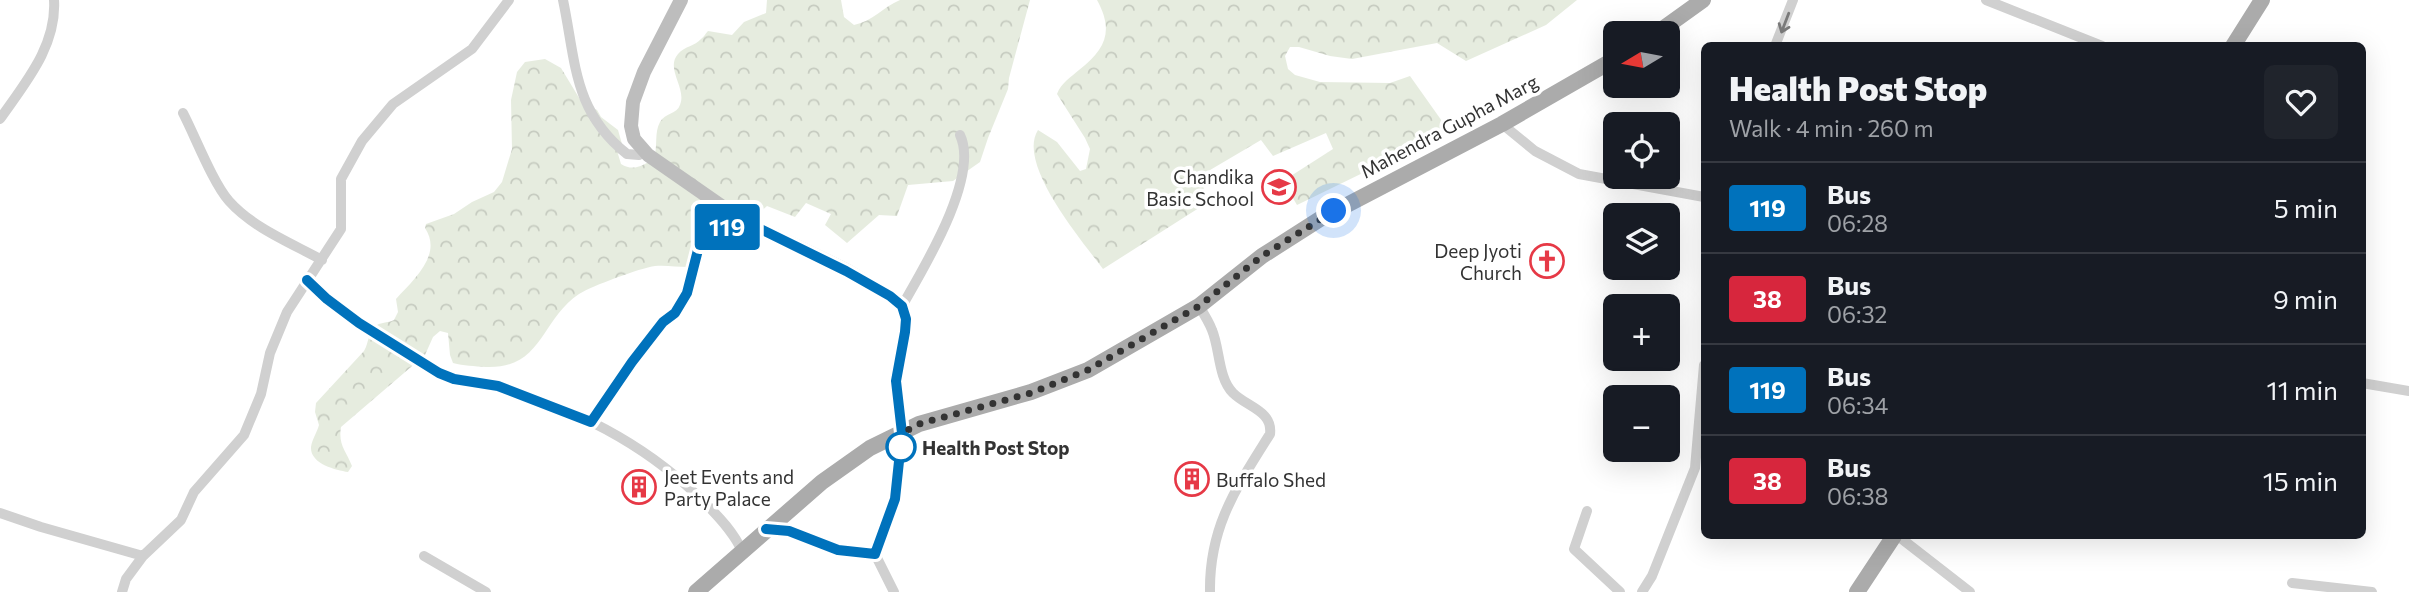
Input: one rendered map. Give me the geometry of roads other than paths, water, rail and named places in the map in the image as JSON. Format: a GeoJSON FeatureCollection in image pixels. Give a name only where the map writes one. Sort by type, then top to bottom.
{"type":"FeatureCollection","features":[{"type":"Feature","properties":{"kind":"main road"},"geometry":{"type":"LineString","coordinates":[[681,0],[644,72],[633,102],[631,126],[634,139],[641,149],[740,219],[846,271],[890,296],[902,306],[906,319],[905,332],[896,381],[902,433]]}},
{"type":"Feature","properties":{"kind":"main road"},"geometry":{"type":"LineString","coordinates":[[1674,21],[1703,0]]}},
{"type":"Feature","properties":{"kind":"main road"},"geometry":{"type":"LineString","coordinates":[[2236,42],[2262,0]]}},
{"type":"Feature","properties":{"kind":"main road","name":"Mahendra Gupha Marg"},"geometry":{"type":"LineString","coordinates":[[696,592],[766,529],[846,463],[870,448],[919,424],[1031,393],[1088,370],[1199,306],[1262,256],[1320,219],[1502,124],[1603,66]]}},
{"type":"Feature","properties":{"kind":"main road"},"geometry":{"type":"LineString","coordinates":[[1857,592],[1894,539]]}},
{"type":"Feature","properties":{"kind":"street"},"geometry":{"type":"LineString","coordinates":[[0,118],[36,67],[47,45],[54,0]]}},
{"type":"Feature","properties":{"kind":"street"},"geometry":{"type":"LineString","coordinates":[[122,592],[126,579],[143,556],[181,520],[194,492],[244,435],[261,394],[270,353],[286,312],[341,229],[341,180],[362,141],[393,104],[471,49],[509,0]]}},
{"type":"Feature","properties":{"kind":"street"},"geometry":{"type":"LineString","coordinates":[[563,0],[581,92],[590,114],[601,130],[627,154],[639,155],[641,149]]}},
{"type":"Feature","properties":{"kind":"street"},"geometry":{"type":"LineString","coordinates":[[1777,42],[1793,0]]}},
{"type":"Feature","properties":{"kind":"street"},"geometry":{"type":"LineString","coordinates":[[1986,0],[2092,42]]}},
{"type":"Feature","properties":{"kind":"street"},"geometry":{"type":"LineString","coordinates":[[183,113],[228,200],[263,227],[322,260]]}},
{"type":"Feature","properties":{"kind":"street"},"geometry":{"type":"LineString","coordinates":[[1502,124],[1535,151],[1579,174],[1701,196]]}},
{"type":"Feature","properties":{"kind":"street"},"geometry":{"type":"LineString","coordinates":[[902,306],[937,243],[959,190],[966,157],[960,135]]}},
{"type":"Feature","properties":{"kind":"street"},"geometry":{"type":"LineString","coordinates":[[591,422],[632,362],[663,322],[675,313],[687,293],[699,246],[740,219]]}},
{"type":"Feature","properties":{"kind":"street"},"geometry":{"type":"LineString","coordinates":[[307,280],[359,323],[439,373],[454,379],[498,386],[591,422],[619,436],[681,479],[716,514],[738,541],[742,551]]}},
{"type":"Feature","properties":{"kind":"street"},"geometry":{"type":"LineString","coordinates":[[1199,306],[1213,331],[1226,385],[1268,418],[1272,425],[1270,434],[1223,513],[1210,579],[1210,592]]}},
{"type":"Feature","properties":{"kind":"street"},"geometry":{"type":"LineString","coordinates":[[2366,384],[2409,391]]}},
{"type":"Feature","properties":{"kind":"street"},"geometry":{"type":"LineString","coordinates":[[1642,592],[1652,576],[1695,468],[1701,399]]}},
{"type":"Feature","properties":{"kind":"street"},"geometry":{"type":"LineString","coordinates":[[894,592],[875,554],[895,499],[902,433]]}},
{"type":"Feature","properties":{"kind":"street"},"geometry":{"type":"LineString","coordinates":[[1587,511],[1574,549],[1620,592]]}},
{"type":"Feature","properties":{"kind":"street"},"geometry":{"type":"LineString","coordinates":[[0,513],[143,556]]}},
{"type":"Feature","properties":{"kind":"street"},"geometry":{"type":"LineString","coordinates":[[766,529],[789,531],[838,550],[875,554]]}},
{"type":"Feature","properties":{"kind":"street"},"geometry":{"type":"LineString","coordinates":[[1900,539],[1970,592]]}},
{"type":"Feature","properties":{"kind":"street"},"geometry":{"type":"LineString","coordinates":[[424,556],[486,592]]}},
{"type":"Feature","properties":{"kind":"street"},"geometry":{"type":"LineString","coordinates":[[2292,583],[2372,592]]}},
{"type":"Feature","properties":{"kind":"place","name":"Chandika Basic School"},"geometry":{"type":"Point","coordinates":[1279,187]}},
{"type":"Feature","properties":{"kind":"place","name":"Deep Jyoti Church"},"geometry":{"type":"Point","coordinates":[1547,261]}},
{"type":"Feature","properties":{"kind":"place","name":"Health Post Stop"},"geometry":{"type":"Point","coordinates":[901,447]}},
{"type":"Feature","properties":{"kind":"place","name":"Buffalo Shed"},"geometry":{"type":"Point","coordinates":[1192,479]}},
{"type":"Feature","properties":{"kind":"place","name":"Jeet Events and Party Palace"},"geometry":{"type":"Point","coordinates":[639,487]}}]}
